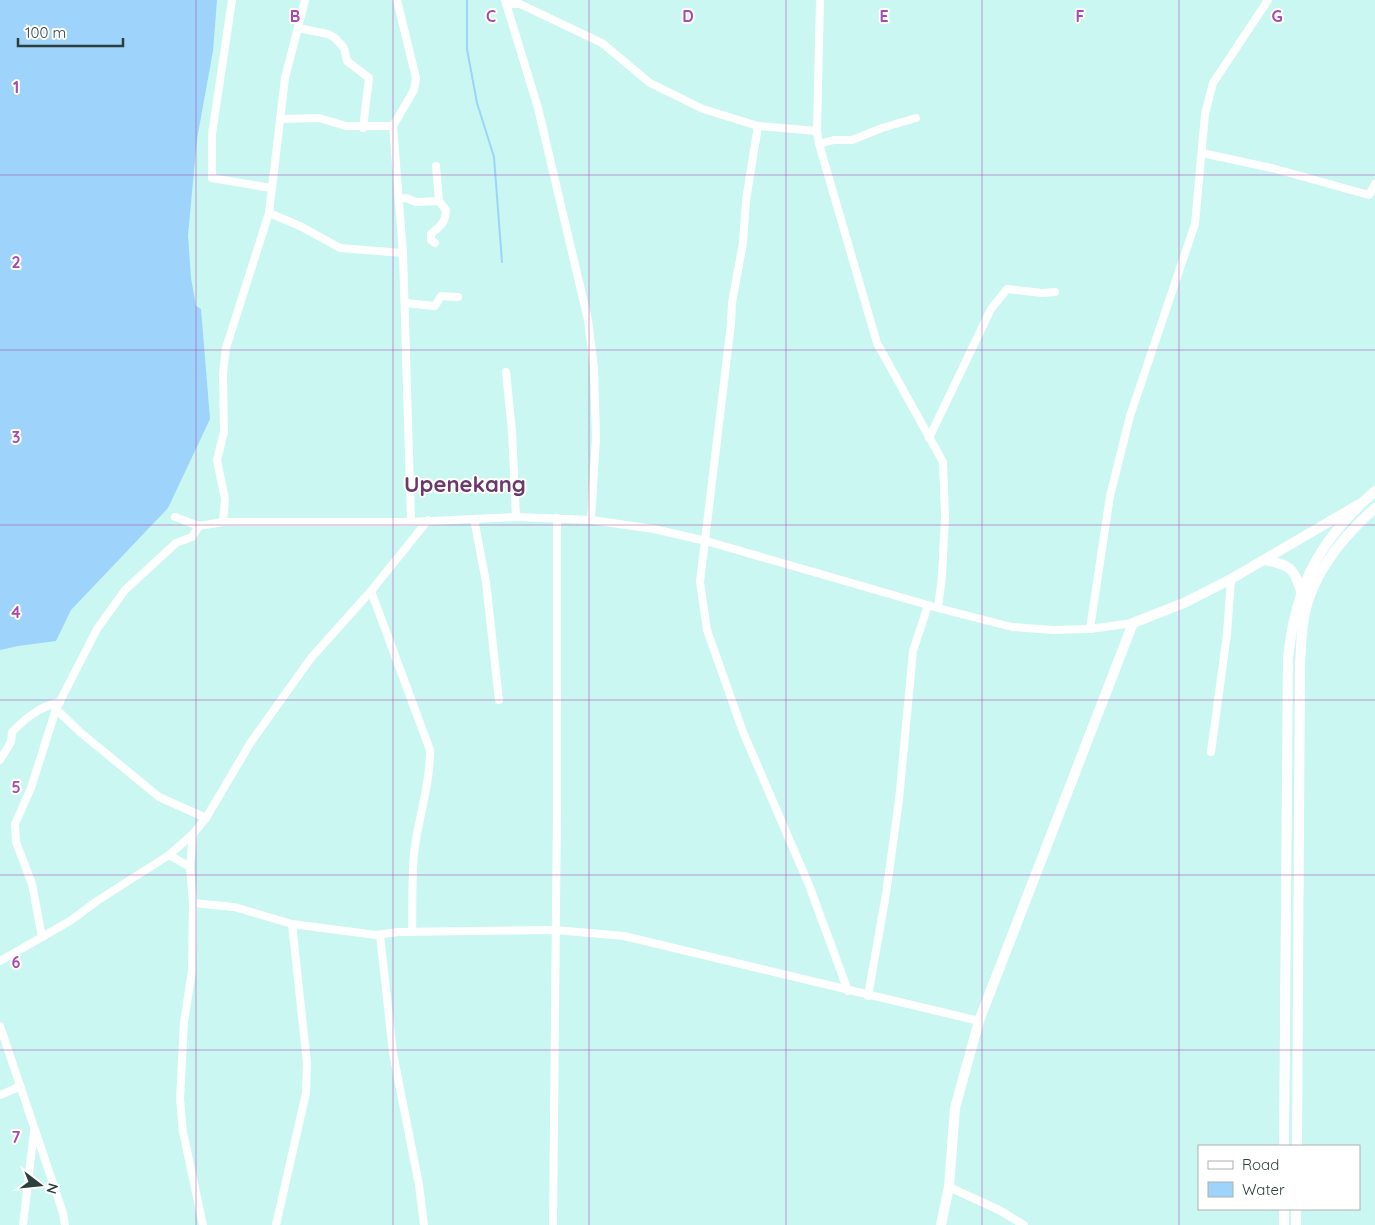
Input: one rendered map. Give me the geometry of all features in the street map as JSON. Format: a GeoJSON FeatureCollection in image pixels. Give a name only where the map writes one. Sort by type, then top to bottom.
{"type":"FeatureCollection","features":[{"type":"Feature","properties":{"kind":"main road"},"geometry":{"type":"LineString","coordinates":[[1284,1145],[1288,658],[1292,626],[1301,591],[1313,564],[1334,532],[1375,491]]}},
{"type":"Feature","properties":{"kind":"main road"},"geometry":{"type":"LineString","coordinates":[[941,1225],[949,1187],[956,1108],[979,1021],[1133,623],[1184,603],[1231,579],[1362,502]]}},
{"type":"Feature","properties":{"kind":"main road"},"geometry":{"type":"LineString","coordinates":[[1297,1145],[1300,664],[1303,624],[1312,592],[1326,563],[1375,508]]}},
{"type":"Feature","properties":{"kind":"main road"},"geometry":{"type":"LineString","coordinates":[[1265,560],[1281,563],[1292,569],[1301,591]]}},
{"type":"Feature","properties":{"kind":"main road"},"geometry":{"type":"LineString","coordinates":[[1288,735],[1301,726]]}},
{"type":"Feature","properties":{"kind":"main road"},"geometry":{"type":"LineString","coordinates":[[1284,1210],[1284,1225]]}},
{"type":"Feature","properties":{"kind":"main road"},"geometry":{"type":"LineString","coordinates":[[1296,1210],[1296,1225]]}},
{"type":"Feature","properties":{"kind":"street"},"geometry":{"type":"LineString","coordinates":[[232,0],[212,134],[212,178],[271,188]]}},
{"type":"Feature","properties":{"kind":"street"},"geometry":{"type":"LineString","coordinates":[[223,522],[225,499],[217,460],[224,426],[223,374],[226,348],[269,212],[280,118],[290,56],[305,0]]}},
{"type":"Feature","properties":{"kind":"street"},"geometry":{"type":"LineString","coordinates":[[397,0],[416,78],[414,90],[393,126],[403,253],[411,522]]}},
{"type":"Feature","properties":{"kind":"street"},"geometry":{"type":"LineString","coordinates":[[820,0],[817,131],[819,144],[878,344],[943,462],[945,516],[942,576],[938,608]]}},
{"type":"Feature","properties":{"kind":"street"},"geometry":{"type":"LineString","coordinates":[[1090,629],[1110,496],[1130,416],[1195,224],[1205,114],[1213,83],[1268,0]]}},
{"type":"Feature","properties":{"kind":"street"},"geometry":{"type":"LineString","coordinates":[[591,520],[596,438],[594,368],[588,320],[538,108],[506,2],[520,4],[602,43],[650,83],[703,109],[758,126],[817,131]]}},
{"type":"Feature","properties":{"kind":"street"},"geometry":{"type":"LineString","coordinates":[[298,28],[328,34],[335,38],[344,48],[347,61],[369,78],[363,128]]}},
{"type":"Feature","properties":{"kind":"street"},"geometry":{"type":"LineString","coordinates":[[280,118],[319,118],[346,126],[363,128],[393,126]]}},
{"type":"Feature","properties":{"kind":"street"},"geometry":{"type":"LineString","coordinates":[[819,144],[834,140],[852,140],[882,128],[899,125],[916,118]]}},
{"type":"Feature","properties":{"kind":"street"},"geometry":{"type":"LineString","coordinates":[[758,126],[746,200],[743,243],[732,303],[732,324],[700,582],[706,630],[743,732],[808,885],[848,991]]}},
{"type":"Feature","properties":{"kind":"street"},"geometry":{"type":"LineString","coordinates":[[1202,153],[1272,168],[1369,196],[1375,184]]}},
{"type":"Feature","properties":{"kind":"street"},"geometry":{"type":"LineString","coordinates":[[435,243],[431,240],[431,234],[443,225],[446,210],[439,201],[436,166]]}},
{"type":"Feature","properties":{"kind":"street"},"geometry":{"type":"LineString","coordinates":[[399,199],[406,198],[416,202],[439,201]]}},
{"type":"Feature","properties":{"kind":"street"},"geometry":{"type":"LineString","coordinates":[[269,212],[300,226],[340,248],[403,253]]}},
{"type":"Feature","properties":{"kind":"street"},"geometry":{"type":"LineString","coordinates":[[930,438],[991,309],[1007,289],[1042,293],[1054,292]]}},
{"type":"Feature","properties":{"kind":"street"},"geometry":{"type":"LineString","coordinates":[[405,303],[433,306],[437,304],[441,296],[458,297]]}},
{"type":"Feature","properties":{"kind":"street"},"geometry":{"type":"LineString","coordinates":[[506,372],[512,431],[516,517]]}},
{"type":"Feature","properties":{"kind":"street"},"geometry":{"type":"LineString","coordinates":[[175,517],[199,526],[223,522],[411,522],[516,517],[591,520],[654,529],[706,542],[938,608],[1012,626],[1053,630],[1090,629],[1133,623]]}},
{"type":"Feature","properties":{"kind":"street"},"geometry":{"type":"LineString","coordinates":[[553,1225],[557,518]]}},
{"type":"Feature","properties":{"kind":"street"},"geometry":{"type":"LineString","coordinates":[[474,519],[486,582],[499,700]]}},
{"type":"Feature","properties":{"kind":"street"},"geometry":{"type":"LineString","coordinates":[[0,962],[70,921],[96,901],[169,855],[193,834],[206,818],[251,742],[310,658],[371,590],[428,520]]}},
{"type":"Feature","properties":{"kind":"street"},"geometry":{"type":"LineString","coordinates":[[42,937],[32,884],[16,842],[15,824],[31,788],[58,706],[97,629],[125,590],[176,543],[192,537],[199,526]]}},
{"type":"Feature","properties":{"kind":"street"},"geometry":{"type":"LineString","coordinates":[[1211,752],[1227,634],[1231,579]]}},
{"type":"Feature","properties":{"kind":"street"},"geometry":{"type":"LineString","coordinates":[[371,590],[430,750],[430,768],[426,796],[415,846],[412,932]]}},
{"type":"Feature","properties":{"kind":"street"},"geometry":{"type":"LineString","coordinates":[[868,996],[886,894],[899,800],[913,651],[928,605]]}},
{"type":"Feature","properties":{"kind":"street"},"geometry":{"type":"LineString","coordinates":[[0,760],[12,742],[12,732],[26,718],[45,705],[58,706],[80,732],[159,797],[206,818]]}},
{"type":"Feature","properties":{"kind":"street"},"geometry":{"type":"LineString","coordinates":[[193,834],[190,867],[193,903],[192,971],[184,1022],[180,1099],[183,1132],[203,1225]]}},
{"type":"Feature","properties":{"kind":"street"},"geometry":{"type":"LineString","coordinates":[[169,855],[190,867]]}},
{"type":"Feature","properties":{"kind":"street"},"geometry":{"type":"LineString","coordinates":[[193,903],[234,906],[292,924],[380,935],[412,932],[555,930],[624,936],[702,953],[868,996],[893,1000],[979,1021]]}},
{"type":"Feature","properties":{"kind":"street"},"geometry":{"type":"LineString","coordinates":[[276,1225],[306,1093],[307,1063],[292,924]]}},
{"type":"Feature","properties":{"kind":"street"},"geometry":{"type":"LineString","coordinates":[[380,935],[393,1053],[419,1185],[424,1225]]}},
{"type":"Feature","properties":{"kind":"street"},"geometry":{"type":"LineString","coordinates":[[0,1026],[63,1213],[65,1225]]}},
{"type":"Feature","properties":{"kind":"street"},"geometry":{"type":"LineString","coordinates":[[0,1095],[19,1087]]}},
{"type":"Feature","properties":{"kind":"street"},"geometry":{"type":"LineString","coordinates":[[23,1225],[34,1129]]}},
{"type":"Feature","properties":{"kind":"street"},"geometry":{"type":"LineString","coordinates":[[949,1187],[999,1210],[1024,1225]]}},
{"type":"Feature","properties":{"kind":"water"},"geometry":{"type":"Polygon","coordinates":[[[0,0],[217,0],[213,51],[197,139],[188,235],[191,278],[196,306],[201,309],[210,419],[168,508],[71,610],[56,641],[0,650],[0,0]]]}},
{"type":"Feature","properties":{"kind":"waterway"},"geometry":{"type":"LineString","coordinates":[[467,0],[467,49],[477,103],[494,157],[502,262]]}},
{"type":"Feature","properties":{"kind":"district","name":"Upenekang"},"geometry":{"type":"Point","coordinates":[465,484]}}]}
